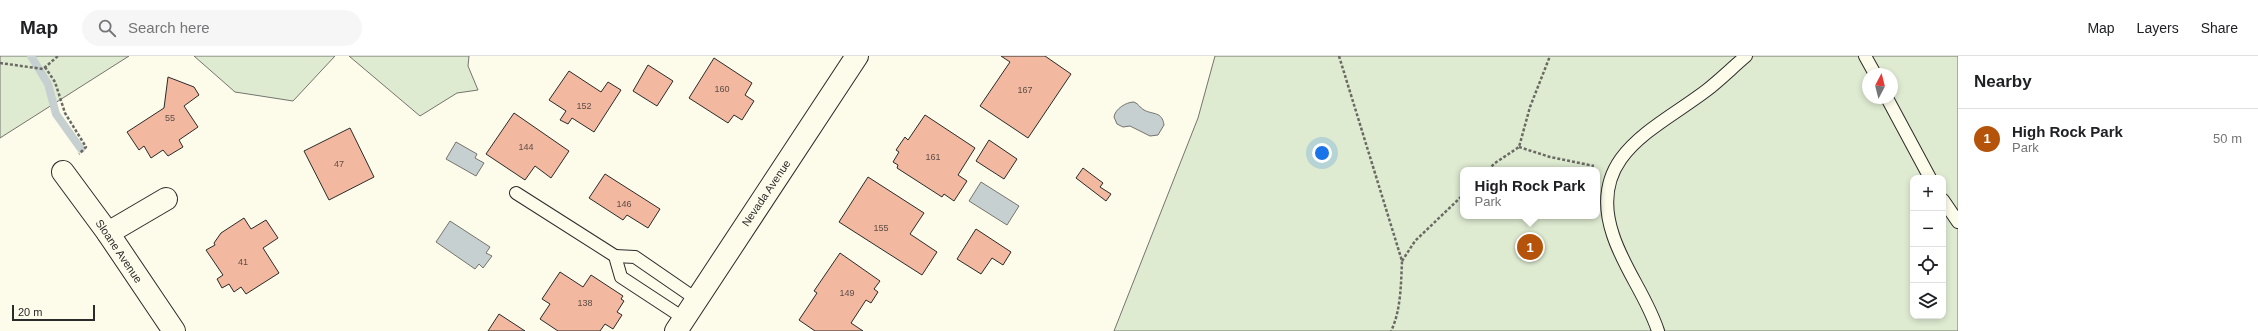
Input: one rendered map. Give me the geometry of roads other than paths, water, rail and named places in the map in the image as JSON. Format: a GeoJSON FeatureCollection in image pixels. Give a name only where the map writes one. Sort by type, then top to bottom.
{"type":"FeatureCollection","features":[{"type":"Feature","properties":{"kind":"street","name":"Nevada Avenue"},"geometry":{"type":"LineString","coordinates":[[681,325],[696,299],[857,56]]}},
{"type":"Feature","properties":{"kind":"street","name":"Sloane Avenue"},"geometry":{"type":"LineString","coordinates":[[63,172],[108,233],[174,331]]}},
{"type":"Feature","properties":{"kind":"street"},"geometry":{"type":"LineString","coordinates":[[108,233],[166,199]]}},
{"type":"Feature","properties":{"kind":"lane"},"geometry":{"type":"LineString","coordinates":[[1658,331],[1652,312],[1621,256],[1612,234],[1607,206],[1609,182],[1618,161],[1638,138],[1707,90],[1746,56]]}},
{"type":"Feature","properties":{"kind":"lane"},"geometry":{"type":"LineString","coordinates":[[1865,56],[1871,68]]}},
{"type":"Feature","properties":{"kind":"lane"},"geometry":{"type":"LineString","coordinates":[[1890,104],[1928,175]]}},
{"type":"Feature","properties":{"kind":"lane"},"geometry":{"type":"LineString","coordinates":[[516,192],[615,256],[635,258],[696,299]]}},
{"type":"Feature","properties":{"kind":"lane"},"geometry":{"type":"LineString","coordinates":[[1946,204],[1958,222]]}},
{"type":"Feature","properties":{"kind":"lane"},"geometry":{"type":"LineString","coordinates":[[615,256],[621,277],[681,325]]}},
{"type":"Feature","properties":{"kind":"waterway"},"geometry":{"type":"LineString","coordinates":[[31,56],[48,84],[56,114],[81,149]]}},
{"type":"Feature","properties":{"kind":"place","name":"High Rock Park"},"geometry":{"type":"Point","coordinates":[1530,247]}}]}
